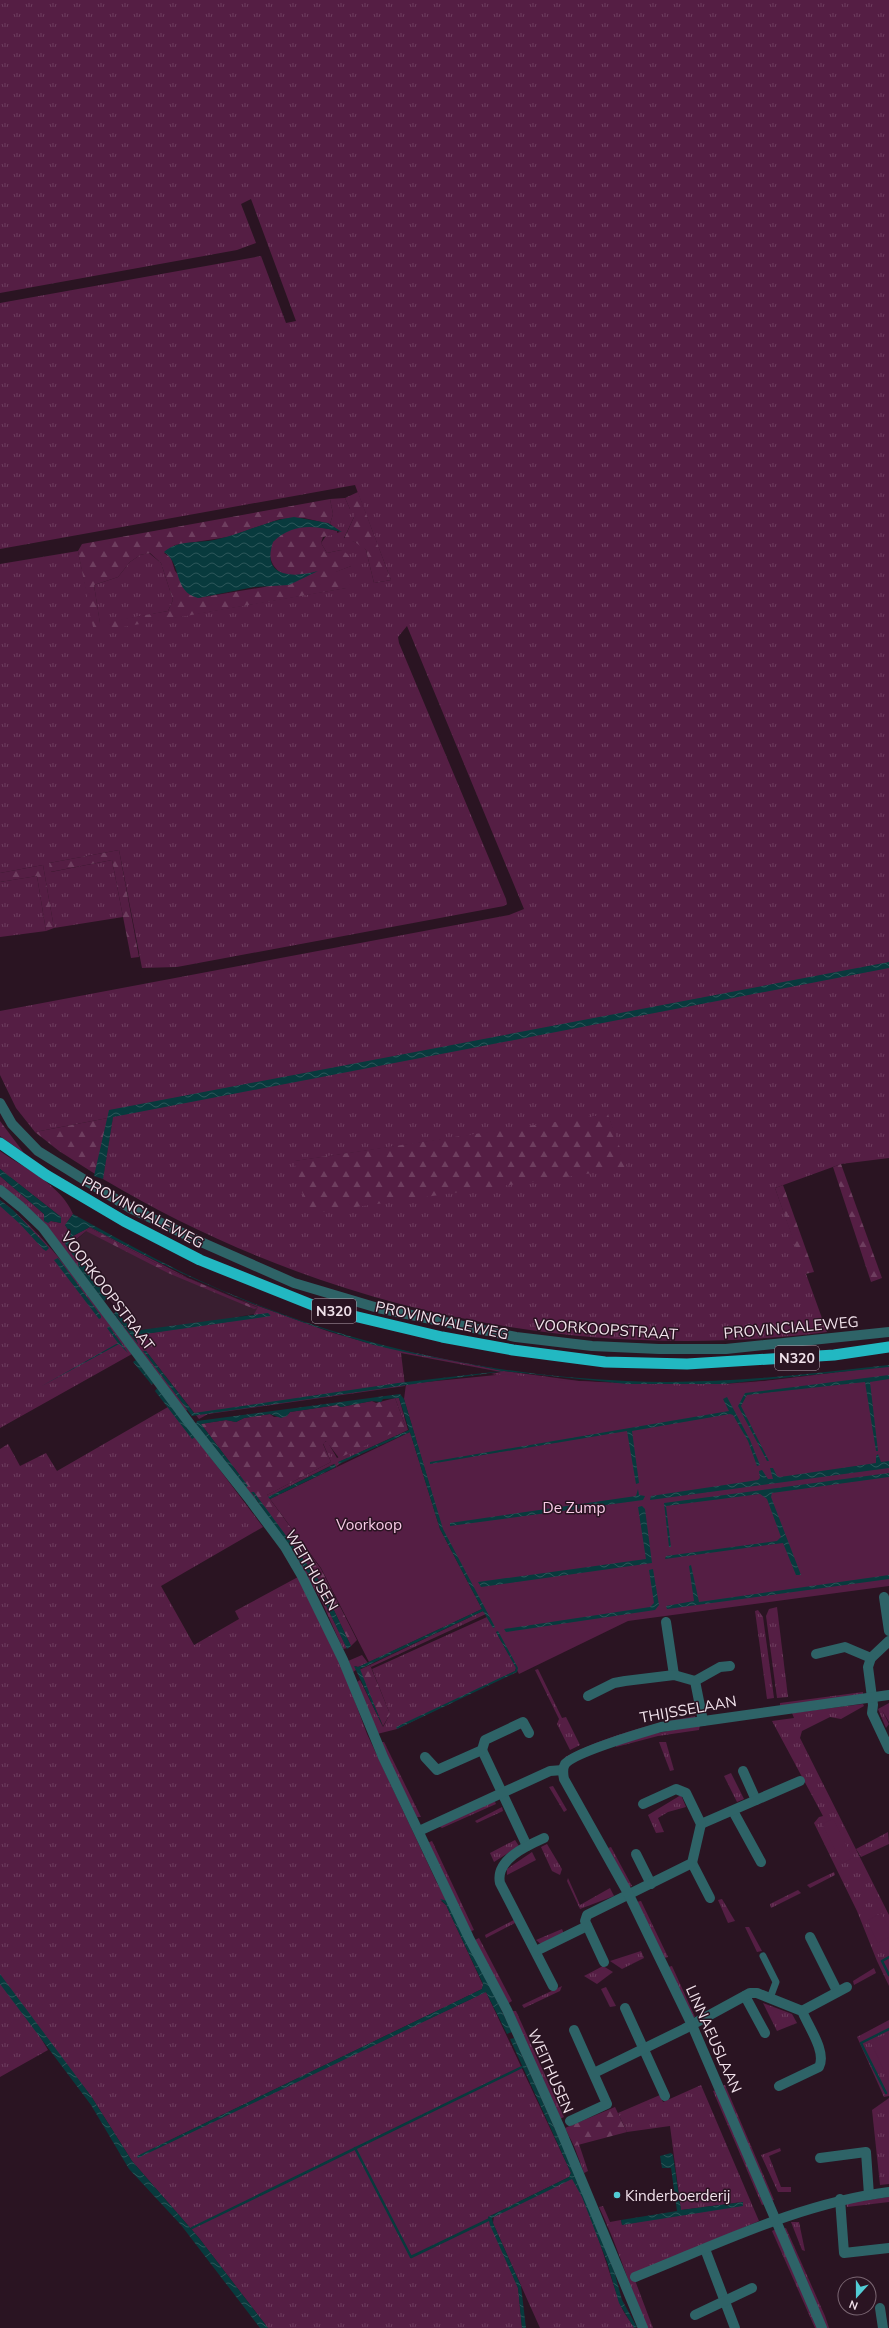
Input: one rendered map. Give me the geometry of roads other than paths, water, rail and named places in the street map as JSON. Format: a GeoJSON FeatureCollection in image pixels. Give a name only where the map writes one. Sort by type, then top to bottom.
{"type":"FeatureCollection","features":[{"type":"Feature","properties":{"kind":"highway","name":"PROVINCIALEWEG"},"geometry":{"type":"LineString","coordinates":[[0,1144],[46,1175],[124,1222],[200,1260],[320,1308],[442,1337],[513,1350],[604,1362],[704,1364],[834,1355],[889,1347]]}},
{"type":"Feature","properties":{"kind":"street","name":"VOORKOOPSTRAAT"},"geometry":{"type":"LineString","coordinates":[[0,1104],[12,1124],[38,1151],[124,1204],[201,1242],[294,1283],[378,1308],[516,1337],[592,1346],[696,1349]]}},
{"type":"Feature","properties":{"kind":"street","name":"VOORKOOPSTRAAT"},"geometry":{"type":"LineString","coordinates":[[0,1190],[43,1228],[184,1417]]}},
{"type":"Feature","properties":{"kind":"street","name":"PROVINCIALEWEG"},"geometry":{"type":"LineString","coordinates":[[696,1349],[734,1348],[889,1332]]}},
{"type":"Feature","properties":{"kind":"street","name":"WEITHUSEN"},"geometry":{"type":"LineString","coordinates":[[184,1417],[285,1547],[302,1576],[343,1660],[383,1757],[469,1938],[507,2010],[559,2126],[643,2328]]}},
{"type":"Feature","properties":{"kind":"street"},"geometry":{"type":"LineString","coordinates":[[884,1597],[889,1631]]}},
{"type":"Feature","properties":{"kind":"street"},"geometry":{"type":"LineString","coordinates":[[666,1622],[674,1674]]}},
{"type":"Feature","properties":{"kind":"street"},"geometry":{"type":"LineString","coordinates":[[889,1641],[871,1658],[868,1667],[872,1697],[872,1713],[889,1749]]}},
{"type":"Feature","properties":{"kind":"street"},"geometry":{"type":"LineString","coordinates":[[816,1654],[845,1647],[871,1658]]}},
{"type":"Feature","properties":{"kind":"street"},"geometry":{"type":"LineString","coordinates":[[588,1696],[614,1683],[674,1674],[695,1681],[720,1667],[730,1666]]}},
{"type":"Feature","properties":{"kind":"street"},"geometry":{"type":"LineString","coordinates":[[695,1681],[703,1721]]}},
{"type":"Feature","properties":{"kind":"street","name":"THIJSSELAAN"},"geometry":{"type":"LineString","coordinates":[[563,1770],[566,1763],[596,1748],[634,1734],[661,1727],[889,1695]]}},
{"type":"Feature","properties":{"kind":"street"},"geometry":{"type":"LineString","coordinates":[[527,1846],[482,1750],[485,1740],[523,1722],[529,1733]]}},
{"type":"Feature","properties":{"kind":"street"},"geometry":{"type":"LineString","coordinates":[[425,1757],[435,1773],[482,1750]]}},
{"type":"Feature","properties":{"kind":"street"},"geometry":{"type":"LineString","coordinates":[[419,1831],[550,1771],[563,1770]]}},
{"type":"Feature","properties":{"kind":"street","name":"LINNAEUSLAAN"},"geometry":{"type":"LineString","coordinates":[[563,1770],[564,1779],[629,1895],[692,2025],[822,2328]]}},
{"type":"Feature","properties":{"kind":"street"},"geometry":{"type":"LineString","coordinates":[[743,1772],[756,1800]]}},
{"type":"Feature","properties":{"kind":"street"},"geometry":{"type":"LineString","coordinates":[[701,1824],[800,1781]]}},
{"type":"Feature","properties":{"kind":"street"},"geometry":{"type":"LineString","coordinates":[[643,1804],[676,1789],[686,1793],[701,1824],[692,1863],[710,1898]]}},
{"type":"Feature","properties":{"kind":"street"},"geometry":{"type":"LineString","coordinates":[[733,1810],[761,1862]]}},
{"type":"Feature","properties":{"kind":"street"},"geometry":{"type":"LineString","coordinates":[[544,1838],[527,1846],[501,1867],[499,1875],[500,1883],[553,1986]]}},
{"type":"Feature","properties":{"kind":"street"},"geometry":{"type":"LineString","coordinates":[[636,1854],[651,1884]]}},
{"type":"Feature","properties":{"kind":"street"},"geometry":{"type":"LineString","coordinates":[[604,1962],[585,1921],[587,1915],[692,1863]]}},
{"type":"Feature","properties":{"kind":"street"},"geometry":{"type":"LineString","coordinates":[[536,1952],[587,1926]]}},
{"type":"Feature","properties":{"kind":"street"},"geometry":{"type":"LineString","coordinates":[[810,1937],[837,1991]]}},
{"type":"Feature","properties":{"kind":"street"},"geometry":{"type":"LineString","coordinates":[[762,1956],[776,1982],[770,1998]]}},
{"type":"Feature","properties":{"kind":"street"},"geometry":{"type":"LineString","coordinates":[[802,2012],[837,1991],[847,1987]]}},
{"type":"Feature","properties":{"kind":"street"},"geometry":{"type":"LineString","coordinates":[[594,2073],[692,2025],[745,1996],[757,1992],[802,2012],[821,2054],[822,2062],[819,2067],[779,2086]]}},
{"type":"Feature","properties":{"kind":"street"},"geometry":{"type":"LineString","coordinates":[[745,1996],[765,2033]]}},
{"type":"Feature","properties":{"kind":"street"},"geometry":{"type":"LineString","coordinates":[[625,2008],[665,2096]]}},
{"type":"Feature","properties":{"kind":"street"},"geometry":{"type":"LineString","coordinates":[[570,2121],[607,2104],[574,2030]]}},
{"type":"Feature","properties":{"kind":"street"},"geometry":{"type":"LineString","coordinates":[[820,2158],[866,2152],[869,2195]]}},
{"type":"Feature","properties":{"kind":"street"},"geometry":{"type":"LineString","coordinates":[[635,2277],[775,2221],[840,2199],[889,2192]]}},
{"type":"Feature","properties":{"kind":"street"},"geometry":{"type":"LineString","coordinates":[[840,2199],[844,2253],[889,2248]]}},
{"type":"Feature","properties":{"kind":"street"},"geometry":{"type":"LineString","coordinates":[[705,2249],[735,2328]]}},
{"type":"Feature","properties":{"kind":"street"},"geometry":{"type":"LineString","coordinates":[[695,2315],[752,2288]]}},
{"type":"Feature","properties":{"kind":"street"},"geometry":{"type":"LineString","coordinates":[[880,2308],[883,2328]]}},
{"type":"Feature","properties":{"kind":"water"},"geometry":{"type":"Polygon","coordinates":[[[294,517],[328,523],[342,532],[314,527],[297,528],[289,531],[273,542],[270,554],[271,563],[275,569],[282,573],[290,574],[318,571],[289,585],[254,587],[198,598],[190,595],[185,590],[170,557],[164,552],[179,544],[219,539],[272,522],[294,517]]]}},
{"type":"Feature","properties":{"kind":"water"},"geometry":{"type":"Polygon","coordinates":[[[889,962],[889,968],[113,1117],[103,1179],[94,1176],[109,1110],[889,962]]]}},
{"type":"Feature","properties":{"kind":"water"},"geometry":{"type":"Polygon","coordinates":[[[0,1169],[61,1217],[61,1223],[51,1221],[48,1223],[44,1221],[44,1214],[0,1176],[0,1169]]]}},
{"type":"Feature","properties":{"kind":"water"},"geometry":{"type":"Polygon","coordinates":[[[0,1200],[13,1210],[49,1248],[46,1251],[0,1206],[0,1200]]]}},
{"type":"Feature","properties":{"kind":"water"},"geometry":{"type":"Polygon","coordinates":[[[73,1214],[175,1269],[241,1298],[294,1318],[348,1335],[402,1350],[449,1360],[374,1345],[301,1322],[229,1294],[159,1262],[90,1227],[73,1236],[69,1244],[109,1298],[104,1301],[79,1268],[78,1262],[65,1244],[71,1234],[65,1225],[73,1214]]]}},
{"type":"Feature","properties":{"kind":"water"},"geometry":{"type":"Polygon","coordinates":[[[58,1258],[101,1318],[99,1319],[54,1260],[58,1258]]]}},
{"type":"Feature","properties":{"kind":"water"},"geometry":{"type":"Polygon","coordinates":[[[116,1311],[133,1331],[268,1313],[271,1316],[138,1335],[135,1337],[138,1344],[114,1314],[116,1311]]]}},
{"type":"Feature","properties":{"kind":"water"},"geometry":{"type":"Polygon","coordinates":[[[109,1326],[128,1353],[119,1344],[40,1387],[118,1343],[107,1328],[109,1326]]]}},
{"type":"Feature","properties":{"kind":"water"},"geometry":{"type":"Polygon","coordinates":[[[143,1351],[146,1351],[194,1413],[398,1383],[502,1371],[467,1364],[514,1371],[570,1377],[659,1382],[692,1382],[758,1378],[889,1365],[889,1367],[723,1384],[627,1384],[504,1371],[192,1416],[143,1351]]]}},
{"type":"Feature","properties":{"kind":"water"},"geometry":{"type":"Polygon","coordinates":[[[136,1360],[153,1383],[152,1385],[133,1362],[136,1360]]]}},
{"type":"Feature","properties":{"kind":"water"},"geometry":{"type":"Polygon","coordinates":[[[889,1375],[889,1379],[870,1382],[878,1451],[876,1451],[865,1382],[747,1395],[741,1406],[769,1461],[767,1461],[738,1406],[745,1393],[889,1375]]]}},
{"type":"Feature","properties":{"kind":"water"},"geometry":{"type":"Polygon","coordinates":[[[157,1388],[195,1437],[192,1439],[155,1391],[157,1388]]]}},
{"type":"Feature","properties":{"kind":"water"},"geometry":{"type":"Polygon","coordinates":[[[400,1394],[404,1399],[443,1529],[495,1627],[493,1628],[483,1611],[360,1669],[383,1727],[354,1666],[358,1667],[482,1609],[440,1529],[410,1432],[339,1464],[338,1462],[409,1430],[399,1398],[383,1399],[381,1402],[372,1401],[341,1407],[337,1405],[290,1412],[287,1416],[281,1418],[270,1414],[244,1418],[236,1422],[226,1420],[201,1424],[248,1486],[246,1487],[196,1424],[197,1421],[400,1394]]]}},
{"type":"Feature","properties":{"kind":"water"},"geometry":{"type":"Polygon","coordinates":[[[727,1397],[750,1440],[760,1465],[757,1466],[748,1441],[733,1415],[730,1414],[632,1431],[639,1483],[636,1484],[627,1431],[430,1464],[430,1462],[729,1411],[723,1399],[727,1397]]]}},
{"type":"Feature","properties":{"kind":"water"},"geometry":{"type":"Polygon","coordinates":[[[878,1454],[881,1462],[889,1461],[889,1468],[650,1500],[651,1496],[758,1480],[760,1478],[759,1471],[762,1470],[768,1479],[773,1479],[770,1468],[773,1468],[777,1476],[780,1477],[876,1463],[876,1456],[878,1454]]]}},
{"type":"Feature","properties":{"kind":"water"},"geometry":{"type":"Polygon","coordinates":[[[335,1464],[336,1467],[270,1499],[268,1497],[335,1464]]]}},
{"type":"Feature","properties":{"kind":"water"},"geometry":{"type":"Polygon","coordinates":[[[889,1473],[889,1477],[772,1493],[771,1497],[801,1575],[796,1575],[783,1543],[665,1559],[666,1556],[777,1541],[781,1537],[767,1499],[760,1494],[666,1506],[671,1547],[669,1547],[664,1503],[889,1473]]]}},
{"type":"Feature","properties":{"kind":"water"},"geometry":{"type":"Polygon","coordinates":[[[638,1489],[639,1495],[645,1496],[643,1500],[450,1526],[450,1523],[636,1496],[638,1489]]]}},
{"type":"Feature","properties":{"kind":"water"},"geometry":{"type":"Polygon","coordinates":[[[251,1492],[254,1492],[321,1583],[351,1646],[347,1649],[317,1586],[251,1492]]]}},
{"type":"Feature","properties":{"kind":"water"},"geometry":{"type":"Polygon","coordinates":[[[642,1506],[645,1509],[652,1563],[481,1587],[478,1582],[646,1559],[638,1507],[642,1506]]]}},
{"type":"Feature","properties":{"kind":"water"},"geometry":{"type":"Polygon","coordinates":[[[691,1565],[699,1602],[889,1575],[889,1579],[667,1609],[666,1606],[694,1601],[689,1566],[691,1565]]]}},
{"type":"Feature","properties":{"kind":"water"},"geometry":{"type":"Polygon","coordinates":[[[653,1569],[659,1605],[655,1610],[506,1632],[504,1629],[650,1607],[654,1603],[649,1570],[653,1569]]]}},
{"type":"Feature","properties":{"kind":"water"},"geometry":{"type":"Polygon","coordinates":[[[498,1631],[518,1668],[517,1672],[397,1729],[396,1727],[515,1671],[516,1668],[496,1632],[498,1631]]]}},
{"type":"Feature","properties":{"kind":"water"},"geometry":{"type":"Polygon","coordinates":[[[440,1899],[448,1901],[512,2032],[507,2034],[486,1992],[138,2158],[137,2156],[482,1989],[483,1984],[446,1905],[440,1899]]]}},
{"type":"Feature","properties":{"kind":"water"},"geometry":{"type":"Polygon","coordinates":[[[0,1974],[91,2096],[132,2161],[199,2238],[268,2328],[260,2328],[181,2225],[129,2169],[91,2105],[0,1984],[0,1974]]]}},
{"type":"Feature","properties":{"kind":"water"},"geometry":{"type":"Polygon","coordinates":[[[514,2038],[585,2196],[615,2274],[622,2300],[637,2327],[634,2328],[619,2303],[607,2262],[582,2197],[572,2179],[492,2218],[521,2286],[526,2328],[522,2328],[518,2288],[490,2225],[488,2217],[569,2177],[571,2173],[510,2039],[514,2038]]]}},
{"type":"Feature","properties":{"kind":"water"},"geometry":{"type":"Polygon","coordinates":[[[671,2153],[673,2155],[681,2210],[743,2202],[743,2206],[622,2225],[621,2220],[677,2211],[671,2168],[662,2168],[660,2156],[671,2153]]]}},
{"type":"Feature","properties":{"kind":"waterway"},"geometry":{"type":"LineString","coordinates":[[889,1957],[882,1961],[889,1975]]}},
{"type":"Feature","properties":{"kind":"waterway"},"geometry":{"type":"LineString","coordinates":[[886,2093],[861,2043],[889,2029]]}},
{"type":"Feature","properties":{"kind":"waterway"},"geometry":{"type":"LineString","coordinates":[[192,2228],[522,2067]]}},
{"type":"Feature","properties":{"kind":"waterway"},"geometry":{"type":"LineString","coordinates":[[355,2148],[411,2257],[488,2220]]}},
{"type":"Feature","properties":{"kind":"place","name":"Kinderboerderij"},"geometry":{"type":"Point","coordinates":[617,2195]}},
{"type":"Feature","properties":{"kind":"park label","name":"De Zump"},"geometry":{"type":"Point","coordinates":[574,1507]}},
{"type":"Feature","properties":{"kind":"park label","name":"Voorkoop"},"geometry":{"type":"Point","coordinates":[369,1524]}}]}
